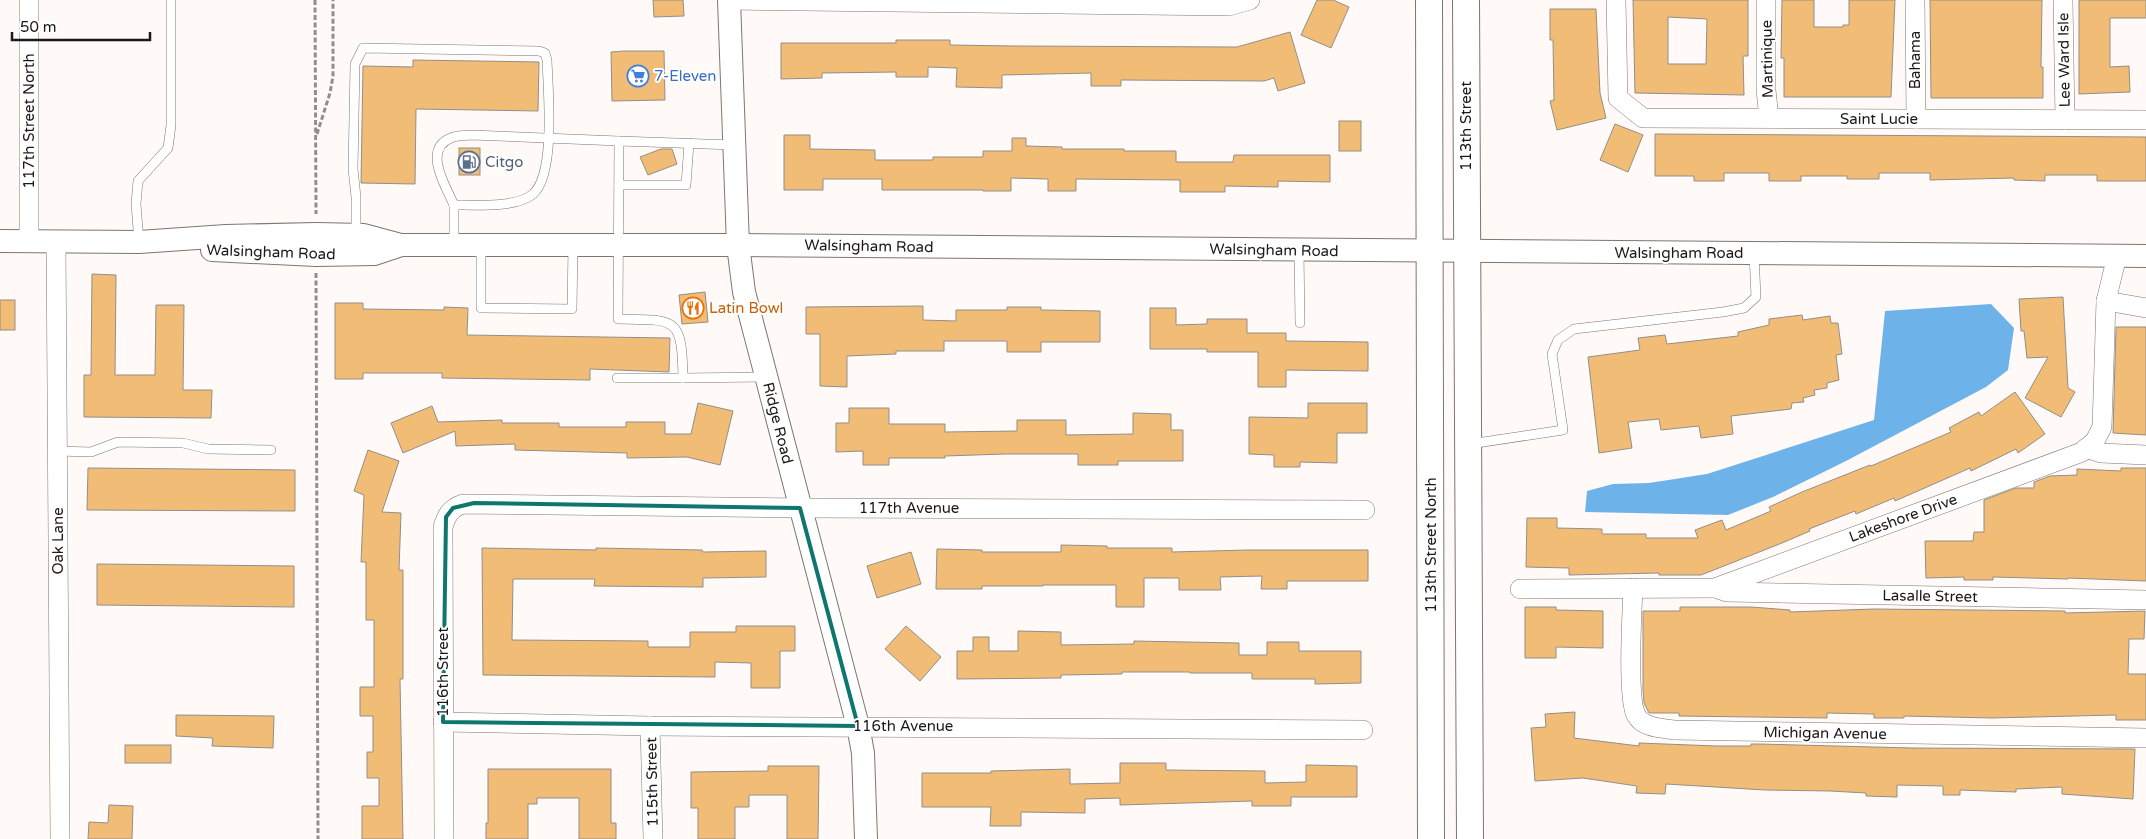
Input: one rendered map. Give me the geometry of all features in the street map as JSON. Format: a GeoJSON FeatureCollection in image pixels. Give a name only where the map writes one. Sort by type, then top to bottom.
{"type":"FeatureCollection","features":[{"type":"Feature","properties":{"kind":"main road"},"geometry":{"type":"LineString","coordinates":[[1429,0],[1430,252]]}},
{"type":"Feature","properties":{"kind":"main road","name":"113th Street"},"geometry":{"type":"LineString","coordinates":[[1466,0],[1467,252]]}},
{"type":"Feature","properties":{"kind":"main road","name":"113th Street North"},"geometry":{"type":"LineString","coordinates":[[1430,252],[1432,839]]}},
{"type":"Feature","properties":{"kind":"main road"},"geometry":{"type":"LineString","coordinates":[[1467,252],[1470,839]]}},
{"type":"Feature","properties":{"kind":"street","name":"117th Street North"},"geometry":{"type":"LineString","coordinates":[[29,0],[29,242]]}},
{"type":"Feature","properties":{"kind":"street"},"geometry":{"type":"LineString","coordinates":[[729,0],[1229,6],[1250,0]]}},
{"type":"Feature","properties":{"kind":"street","name":"Ridge Road"},"geometry":{"type":"LineString","coordinates":[[729,0],[738,245],[744,292],[858,726],[863,754],[866,839]]}},
{"type":"Feature","properties":{"kind":"street","name":"Saint Lucie"},"geometry":{"type":"LineString","coordinates":[[1616,0],[1618,98],[1643,118],[2146,120]]}},
{"type":"Feature","properties":{"kind":"street","name":"Martinique"},"geometry":{"type":"LineString","coordinates":[[1766,0],[1766,90],[1769,118]]}},
{"type":"Feature","properties":{"kind":"street","name":"Bahama"},"geometry":{"type":"LineString","coordinates":[[1915,0],[1916,119]]}},
{"type":"Feature","properties":{"kind":"street","name":"Lee Ward Isle"},"geometry":{"type":"LineString","coordinates":[[2063,0],[2065,120]]}},
{"type":"Feature","properties":{"kind":"street","name":"Walsingham Road"},"geometry":{"type":"LineString","coordinates":[[0,242],[139,242],[184,249],[316,244],[364,235],[402,245],[738,245],[1430,252],[2146,256]]}},
{"type":"Feature","properties":{"kind":"street","name":"Oak Lane"},"geometry":{"type":"LineString","coordinates":[[56,242],[60,839]]}},
{"type":"Feature","properties":{"kind":"street","name":"Walsingham Road"},"geometry":{"type":"LineString","coordinates":[[316,244],[374,254],[402,245]]}},
{"type":"Feature","properties":{"kind":"street","name":"Lakeshore Drive"},"geometry":{"type":"LineString","coordinates":[[1520,589],[1715,588],[2082,452],[2094,441],[2102,427],[2106,301],[2117,256]]}},
{"type":"Feature","properties":{"kind":"street"},"geometry":{"type":"LineString","coordinates":[[2106,301],[2146,308]]}},
{"type":"Feature","properties":{"kind":"street"},"geometry":{"type":"LineString","coordinates":[[2086,448],[2101,453],[2146,455]]}},
{"type":"Feature","properties":{"kind":"street","name":"117th Avenue"},"geometry":{"type":"LineString","coordinates":[[453,508],[474,503],[800,508],[1366,510]]}},
{"type":"Feature","properties":{"kind":"street","name":"116th Street"},"geometry":{"type":"LineString","coordinates":[[444,839],[443,527],[446,517],[453,508]]}},
{"type":"Feature","properties":{"kind":"street","name":"Michigan Avenue"},"geometry":{"type":"LineString","coordinates":[[1632,588],[1632,681],[1634,706],[1636,715],[1645,724],[1684,730],[2146,738]]}},
{"type":"Feature","properties":{"kind":"street","name":"Lasalle Street"},"geometry":{"type":"LineString","coordinates":[[1715,588],[1727,592],[2146,600]]}},
{"type":"Feature","properties":{"kind":"street","name":"116th Avenue"},"geometry":{"type":"LineString","coordinates":[[443,722],[650,726],[1363,730]]}},
{"type":"Feature","properties":{"kind":"street","name":"115th Street"},"geometry":{"type":"LineString","coordinates":[[650,726],[653,839]]}},
{"type":"Feature","properties":{"kind":"lane"},"geometry":{"type":"LineString","coordinates":[[139,242],[136,204],[138,181],[168,148],[171,125],[171,0]]}},
{"type":"Feature","properties":{"kind":"lane"},"geometry":{"type":"LineString","coordinates":[[356,235],[356,197],[353,169],[355,64],[363,48],[539,51],[545,53],[547,60],[548,138],[546,164],[542,181],[532,195],[518,201],[495,204],[454,205]]}},
{"type":"Feature","properties":{"kind":"lane"},"geometry":{"type":"LineString","coordinates":[[454,244],[454,205],[441,178],[436,162],[439,148],[450,138],[471,135],[734,145]]}},
{"type":"Feature","properties":{"kind":"lane"},"geometry":{"type":"LineString","coordinates":[[619,141],[618,320],[667,321],[675,328],[681,342],[683,378]]}},
{"type":"Feature","properties":{"kind":"lane"},"geometry":{"type":"LineString","coordinates":[[619,185],[686,184],[689,143]]}},
{"type":"Feature","properties":{"kind":"lane"},"geometry":{"type":"LineString","coordinates":[[481,244],[481,308],[563,309],[572,309],[572,245]]}},
{"type":"Feature","properties":{"kind":"lane"},"geometry":{"type":"LineString","coordinates":[[1299,250],[1300,323]]}},
{"type":"Feature","properties":{"kind":"lane"},"geometry":{"type":"LineString","coordinates":[[1468,445],[1563,430],[1552,354],[1558,340],[1574,329],[1744,308],[1756,298],[1754,253]]}},
{"type":"Feature","properties":{"kind":"lane"},"geometry":{"type":"LineString","coordinates":[[617,378],[766,377]]}},
{"type":"Feature","properties":{"kind":"lane"},"geometry":{"type":"LineString","coordinates":[[58,451],[92,452],[118,442],[182,442],[208,449],[271,450]]}},
{"type":"Feature","properties":{"kind":"path"},"geometry":{"type":"LineString","coordinates":[[315,0],[318,839]]}},
{"type":"Feature","properties":{"kind":"path"},"geometry":{"type":"LineString","coordinates":[[315,140],[330,93],[333,76],[333,0]]}},
{"type":"Feature","properties":{"kind":"highlighted area"},"geometry":{"type":"Polygon","coordinates":[[[474,503],[800,508],[858,726],[443,722],[446,517],[453,508],[474,503]]]}},
{"type":"Feature","properties":{"kind":"water"},"geometry":{"type":"Polygon","coordinates":[[[1991,304],[2014,328],[2008,370],[1986,387],[1846,461],[1773,497],[1728,515],[1585,512],[1587,491],[1613,484],[1649,483],[1707,474],[1874,420],[1885,311],[1991,304]]]}},
{"type":"Feature","properties":{"kind":"building"},"geometry":{"type":"Polygon","coordinates":[[[653,0],[683,0],[684,16],[654,17],[653,0]]]}},
{"type":"Feature","properties":{"kind":"building"},"geometry":{"type":"Polygon","coordinates":[[[1317,0],[1333,0],[1349,7],[1331,48],[1301,35],[1317,0]]]}},
{"type":"Feature","properties":{"kind":"building"},"geometry":{"type":"Polygon","coordinates":[[[1633,0],[1748,0],[1748,56],[1743,56],[1744,95],[1635,93],[1633,0]],[[1668,17],[1668,64],[1706,64],[1707,19],[1668,17]]]}},
{"type":"Feature","properties":{"kind":"building"},"geometry":{"type":"Polygon","coordinates":[[[1782,0],[1814,0],[1814,27],[1843,27],[1843,25],[1849,25],[1849,0],[1895,0],[1891,97],[1784,97],[1784,58],[1781,58],[1782,0]]]}},
{"type":"Feature","properties":{"kind":"building"},"geometry":{"type":"Polygon","coordinates":[[[1930,0],[2042,0],[2041,67],[2043,67],[2043,98],[1931,98],[1930,0]]]}},
{"type":"Feature","properties":{"kind":"building"},"geometry":{"type":"Polygon","coordinates":[[[2079,0],[2146,0],[2146,18],[2110,18],[2110,67],[2129,66],[2130,92],[2079,94],[2079,0]]]}},
{"type":"Feature","properties":{"kind":"building"},"geometry":{"type":"Polygon","coordinates":[[[1550,9],[1596,9],[1600,93],[1606,118],[1557,130],[1550,101],[1554,100],[1553,40],[1550,40],[1550,9]]]}},
{"type":"Feature","properties":{"kind":"building"},"geometry":{"type":"Polygon","coordinates":[[[1290,32],[1305,83],[1278,91],[1274,78],[1264,81],[1121,80],[1121,86],[1091,86],[1091,73],[1002,75],[1002,88],[956,87],[957,68],[928,67],[928,77],[896,77],[896,72],[822,73],[822,78],[781,79],[781,43],[896,43],[896,40],[950,40],[950,45],[1237,47],[1290,32]]]}},
{"type":"Feature","properties":{"kind":"building","name":"7-Eleven"},"geometry":{"type":"Polygon","coordinates":[[[664,51],[665,100],[612,101],[611,52],[664,51]]]}},
{"type":"Feature","properties":{"kind":"building"},"geometry":{"type":"Polygon","coordinates":[[[413,60],[539,62],[538,111],[416,109],[415,184],[361,183],[363,66],[413,67],[413,60]]]}},
{"type":"Feature","properties":{"kind":"building"},"geometry":{"type":"Polygon","coordinates":[[[1339,121],[1361,121],[1361,151],[1339,151],[1339,121]]]}},
{"type":"Feature","properties":{"kind":"building"},"geometry":{"type":"Polygon","coordinates":[[[1615,124],[1643,135],[1628,172],[1600,160],[1615,124]]]}},
{"type":"Feature","properties":{"kind":"building"},"geometry":{"type":"Polygon","coordinates":[[[1655,134],[2146,137],[2146,181],[2097,181],[2097,175],[2045,175],[2045,181],[2014,180],[2014,178],[1930,180],[1930,173],[1879,173],[1879,179],[1847,179],[1847,176],[1801,176],[1801,181],[1769,181],[1769,173],[1724,173],[1724,181],[1694,181],[1694,176],[1655,176],[1655,134]]]}},
{"type":"Feature","properties":{"kind":"building"},"geometry":{"type":"Polygon","coordinates":[[[784,135],[810,135],[810,149],[875,150],[875,160],[933,160],[933,157],[983,157],[983,151],[1012,151],[1012,138],[1026,138],[1026,146],[1062,147],[1062,149],[1176,151],[1176,162],[1233,162],[1234,155],[1330,155],[1330,182],[1278,181],[1278,187],[1225,186],[1225,192],[1180,192],[1180,180],[1076,179],[1076,191],[1048,191],[1048,179],[1011,178],[1011,191],[983,191],[882,190],[882,179],[823,179],[823,190],[784,190],[784,135]]]}},
{"type":"Feature","properties":{"kind":"building","name":"Citgo"},"geometry":{"type":"Polygon","coordinates":[[[459,148],[480,148],[480,175],[459,175],[459,148]]]}},
{"type":"Feature","properties":{"kind":"building"},"geometry":{"type":"Polygon","coordinates":[[[661,149],[672,149],[677,164],[648,175],[640,157],[661,149]]]}},
{"type":"Feature","properties":{"kind":"building"},"geometry":{"type":"Polygon","coordinates":[[[92,274],[116,275],[115,375],[155,375],[156,305],[184,305],[183,390],[212,390],[211,418],[84,417],[84,375],[91,375],[92,274]]]}},
{"type":"Feature","properties":{"kind":"building","name":"Latin Bowl"},"geometry":{"type":"Polygon","coordinates":[[[705,292],[708,322],[682,324],[679,295],[705,292]]]}},
{"type":"Feature","properties":{"kind":"building"},"geometry":{"type":"Polygon","coordinates":[[[2063,297],[2068,388],[2075,392],[2061,417],[2025,398],[2048,357],[2027,358],[2024,331],[2021,331],[2019,299],[2063,297]]]}},
{"type":"Feature","properties":{"kind":"building"},"geometry":{"type":"Polygon","coordinates":[[[0,300],[15,300],[15,330],[0,330],[0,300]]]}},
{"type":"Feature","properties":{"kind":"building"},"geometry":{"type":"Polygon","coordinates":[[[335,303],[363,303],[363,309],[444,310],[444,307],[468,308],[467,335],[670,338],[669,372],[590,369],[590,380],[442,378],[442,373],[363,373],[363,379],[335,379],[335,303]]]}},
{"type":"Feature","properties":{"kind":"building"},"geometry":{"type":"Polygon","coordinates":[[[923,306],[923,320],[956,321],[956,310],[1007,310],[1007,307],[1041,307],[1041,310],[1100,311],[1100,342],[1041,342],[1041,352],[1007,352],[1007,341],[944,341],[944,351],[896,351],[896,354],[847,356],[847,387],[820,386],[820,334],[806,334],[806,307],[923,306]]]}},
{"type":"Feature","properties":{"kind":"building"},"geometry":{"type":"Polygon","coordinates":[[[1150,308],[1176,308],[1176,325],[1207,324],[1207,319],[1247,319],[1247,333],[1286,333],[1286,341],[1368,342],[1368,371],[1286,370],[1286,387],[1258,387],[1258,352],[1207,352],[1207,349],[1150,349],[1150,308]]]}},
{"type":"Feature","properties":{"kind":"building"},"geometry":{"type":"Polygon","coordinates":[[[1802,315],[1803,320],[1830,316],[1831,323],[1838,323],[1842,354],[1836,355],[1839,380],[1827,383],[1827,388],[1814,390],[1815,395],[1803,398],[1804,402],[1792,403],[1791,409],[1731,416],[1733,434],[1701,438],[1699,426],[1661,430],[1659,419],[1628,422],[1632,448],[1599,453],[1588,357],[1640,350],[1638,338],[1665,335],[1667,344],[1738,336],[1738,332],[1769,325],[1769,319],[1802,315]]]}},
{"type":"Feature","properties":{"kind":"building"},"geometry":{"type":"Polygon","coordinates":[[[2116,327],[2146,327],[2146,435],[2113,433],[2116,327]]]}},
{"type":"Feature","properties":{"kind":"building"},"geometry":{"type":"Polygon","coordinates":[[[2015,392],[2045,434],[2018,453],[2016,449],[1971,471],[1970,468],[1895,501],[1894,498],[1856,514],[1855,511],[1809,529],[1810,531],[1782,543],[1701,575],[1659,575],[1659,573],[1569,575],[1569,568],[1526,567],[1527,518],[1557,518],[1557,528],[1602,529],[1602,534],[1646,534],[1646,538],[1698,538],[1695,530],[1722,520],[1726,530],[1771,511],[1769,507],[1802,492],[1871,466],[1951,432],[1949,428],[1979,412],[1981,416],[2015,392]]]}},
{"type":"Feature","properties":{"kind":"building"},"geometry":{"type":"Polygon","coordinates":[[[698,403],[733,411],[720,465],[687,457],[627,458],[627,453],[515,450],[515,444],[456,446],[455,431],[403,453],[391,423],[432,406],[438,422],[502,420],[502,423],[559,423],[559,427],[626,427],[626,422],[665,422],[665,434],[691,434],[698,403]]]}},
{"type":"Feature","properties":{"kind":"building"},"geometry":{"type":"Polygon","coordinates":[[[1308,403],[1367,403],[1367,433],[1337,433],[1337,463],[1300,462],[1300,467],[1274,467],[1274,455],[1249,454],[1249,417],[1308,418],[1308,403]]]}},
{"type":"Feature","properties":{"kind":"building"},"geometry":{"type":"Polygon","coordinates":[[[849,408],[889,408],[889,424],[945,424],[945,432],[1017,431],[1017,420],[1066,420],[1066,435],[1133,434],[1133,413],[1171,414],[1171,430],[1183,430],[1183,461],[1118,461],[1118,465],[1078,465],[1078,454],[1005,454],[945,456],[945,458],[889,458],[889,465],[863,465],[863,451],[836,452],[836,423],[849,423],[849,408]]]}},
{"type":"Feature","properties":{"kind":"building"},"geometry":{"type":"Polygon","coordinates":[[[368,450],[399,461],[382,512],[401,513],[399,570],[403,570],[403,679],[400,679],[403,839],[362,839],[362,806],[379,806],[379,778],[367,778],[367,752],[373,752],[373,716],[360,716],[360,687],[374,687],[374,620],[366,620],[366,562],[361,562],[364,495],[354,491],[368,450]]]}},
{"type":"Feature","properties":{"kind":"building"},"geometry":{"type":"Polygon","coordinates":[[[88,468],[295,470],[295,511],[87,510],[88,468]]]}},
{"type":"Feature","properties":{"kind":"building"},"geometry":{"type":"Polygon","coordinates":[[[2121,468],[2146,468],[2146,581],[2068,578],[1993,577],[1993,580],[1964,580],[1964,577],[1926,578],[1925,541],[1973,541],[1974,532],[1984,532],[1984,500],[2016,488],[2034,488],[2034,482],[2050,476],[2077,475],[2077,469],[2121,471],[2121,468]]]}},
{"type":"Feature","properties":{"kind":"building"},"geometry":{"type":"Polygon","coordinates":[[[1061,545],[1107,546],[1107,548],[1172,548],[1172,552],[1368,550],[1368,581],[1287,581],[1287,589],[1261,589],[1262,576],[1220,577],[1221,590],[1179,590],[1179,578],[1144,578],[1144,607],[1116,607],[1116,585],[982,586],[982,589],[936,589],[937,549],[982,550],[982,552],[1061,552],[1061,545]]]}},
{"type":"Feature","properties":{"kind":"building"},"geometry":{"type":"Polygon","coordinates":[[[482,548],[596,550],[596,548],[702,550],[703,552],[766,551],[766,577],[703,578],[703,587],[594,586],[595,579],[513,579],[512,640],[648,641],[648,647],[690,647],[690,632],[736,632],[736,626],[795,626],[795,651],[780,651],[780,688],[751,688],[751,663],[715,662],[715,677],[483,675],[482,548]]]}},
{"type":"Feature","properties":{"kind":"building"},"geometry":{"type":"Polygon","coordinates":[[[911,552],[921,584],[877,598],[867,566],[911,552]]]}},
{"type":"Feature","properties":{"kind":"building"},"geometry":{"type":"Polygon","coordinates":[[[97,564],[294,566],[294,607],[97,605],[97,564]]]}},
{"type":"Feature","properties":{"kind":"building"},"geometry":{"type":"Polygon","coordinates":[[[1525,607],[1556,607],[1556,610],[1603,611],[1603,648],[1556,647],[1556,658],[1525,658],[1525,607]]]}},
{"type":"Feature","properties":{"kind":"building"},"geometry":{"type":"Polygon","coordinates":[[[1680,607],[1751,607],[1790,610],[1790,612],[1874,609],[2065,611],[2065,613],[2145,611],[2144,639],[2129,639],[2128,674],[2146,674],[2146,720],[2116,720],[2116,715],[1992,718],[1904,716],[1904,718],[1874,718],[1874,714],[1827,713],[1827,718],[1679,716],[1679,713],[1649,713],[1644,703],[1643,690],[1643,611],[1680,611],[1680,607]]]}},
{"type":"Feature","properties":{"kind":"building"},"geometry":{"type":"Polygon","coordinates":[[[906,626],[941,657],[920,681],[885,649],[906,626]]]}},
{"type":"Feature","properties":{"kind":"building"},"geometry":{"type":"Polygon","coordinates":[[[1018,631],[1061,632],[1061,645],[1134,644],[1134,641],[1239,643],[1239,655],[1267,655],[1267,642],[1299,642],[1299,651],[1361,651],[1361,683],[1315,684],[1315,679],[1252,679],[1252,673],[1190,672],[1122,672],[1122,674],[1061,675],[1061,678],[957,679],[957,651],[973,651],[973,637],[989,637],[989,651],[1018,651],[1018,631]]]}},
{"type":"Feature","properties":{"kind":"building"},"geometry":{"type":"Polygon","coordinates":[[[1575,712],[1574,738],[1639,746],[1639,743],[1716,746],[1751,746],[1751,744],[1759,744],[1912,748],[2135,749],[2133,799],[2062,794],[2062,787],[2016,789],[2016,792],[1960,790],[1960,795],[1943,795],[1943,786],[1897,785],[1897,797],[1866,796],[1866,793],[1765,790],[1666,784],[1665,794],[1636,793],[1637,786],[1583,778],[1535,781],[1531,728],[1546,727],[1545,714],[1575,712]]]}},
{"type":"Feature","properties":{"kind":"building"},"geometry":{"type":"Polygon","coordinates":[[[176,715],[274,716],[273,748],[212,746],[213,738],[176,736],[176,715]]]}},
{"type":"Feature","properties":{"kind":"building"},"geometry":{"type":"Polygon","coordinates":[[[125,745],[171,745],[171,763],[125,763],[125,745]]]}},
{"type":"Feature","properties":{"kind":"building"},"geometry":{"type":"Polygon","coordinates":[[[1120,763],[1166,763],[1166,770],[1265,771],[1265,783],[1306,782],[1306,765],[1357,766],[1357,797],[1291,797],[1291,806],[1252,806],[1252,801],[1120,805],[1120,798],[1085,799],[1085,813],[1021,812],[1021,826],[990,826],[991,807],[922,807],[922,773],[991,773],[991,771],[1070,769],[1070,784],[1120,783],[1120,763]]]}},
{"type":"Feature","properties":{"kind":"building"},"geometry":{"type":"Polygon","coordinates":[[[768,766],[819,766],[818,839],[787,839],[787,795],[749,795],[749,807],[735,807],[735,839],[698,839],[698,808],[691,808],[691,772],[768,771],[768,766]]]}},
{"type":"Feature","properties":{"kind":"building"},"geometry":{"type":"Polygon","coordinates":[[[488,769],[611,769],[611,823],[616,823],[616,839],[579,839],[579,798],[537,798],[537,804],[528,804],[528,839],[486,839],[486,823],[488,823],[488,769]]]}},
{"type":"Feature","properties":{"kind":"building"},"geometry":{"type":"Polygon","coordinates":[[[109,805],[133,806],[132,839],[88,839],[89,822],[108,823],[109,805]]]}},
{"type":"Feature","properties":{"kind":"place","name":"7-Eleven"},"geometry":{"type":"Point","coordinates":[638,76]}},
{"type":"Feature","properties":{"kind":"place","name":"Citgo"},"geometry":{"type":"Point","coordinates":[469,162]}},
{"type":"Feature","properties":{"kind":"place","name":"Latin Bowl"},"geometry":{"type":"Point","coordinates":[693,308]}}]}
